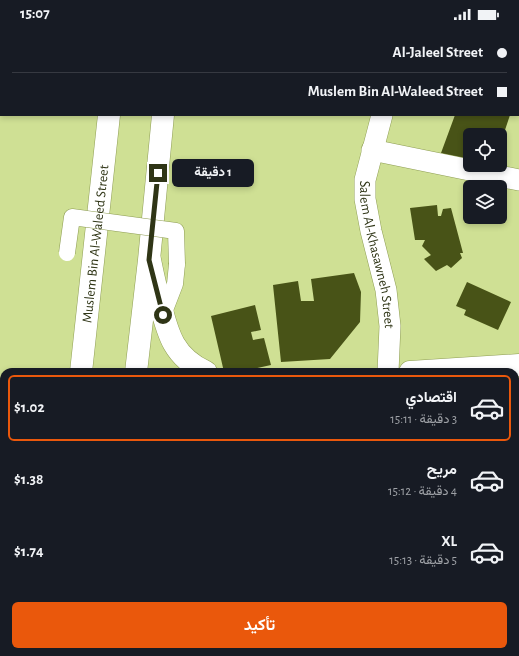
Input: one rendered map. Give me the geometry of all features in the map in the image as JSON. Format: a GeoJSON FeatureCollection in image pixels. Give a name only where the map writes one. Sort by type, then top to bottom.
{"type":"FeatureCollection","features":[{"type":"Feature","properties":{"kind":"main road","name":"Muslem Bin Al-Waleed Street"},"geometry":{"type":"LineString","coordinates":[[81,368],[109,116]]}},
{"type":"Feature","properties":{"kind":"main road"},"geometry":{"type":"LineString","coordinates":[[136,368],[163,116]]}},
{"type":"Feature","properties":{"kind":"main road"},"geometry":{"type":"LineString","coordinates":[[149,260],[166,326],[172,341],[180,353],[189,362],[199,368]]}},
{"type":"Feature","properties":{"kind":"main road"},"geometry":{"type":"LineString","coordinates":[[472,368],[519,365]]}},
{"type":"Feature","properties":{"kind":"street","name":"Salem Al-Khasawneh Street"},"geometry":{"type":"LineString","coordinates":[[382,116],[364,180],[364,200],[386,290],[390,326],[388,368]]}},
{"type":"Feature","properties":{"kind":"street"},"geometry":{"type":"LineString","coordinates":[[372,150],[519,180]]}},
{"type":"Feature","properties":{"kind":"street"},"geometry":{"type":"LineString","coordinates":[[67,253],[72,217],[176,231],[177,264],[175,284],[163,315]]}},
{"type":"Feature","properties":{"kind":"building"},"geometry":{"type":"Polygon","coordinates":[[[455,116],[510,116],[506,128],[463,128],[463,161],[441,153],[455,116]]]}},
{"type":"Feature","properties":{"kind":"building"},"geometry":{"type":"Polygon","coordinates":[[[437,205],[438,216],[441,216],[443,209],[451,208],[463,253],[460,253],[462,258],[451,268],[447,265],[436,271],[424,259],[431,255],[422,246],[425,240],[415,240],[410,208],[437,205]]]}},
{"type":"Feature","properties":{"kind":"building"},"geometry":{"type":"Polygon","coordinates":[[[354,273],[361,292],[360,322],[330,359],[281,362],[273,285],[298,281],[301,301],[314,301],[311,279],[354,273]]]}},
{"type":"Feature","properties":{"kind":"building"},"geometry":{"type":"Polygon","coordinates":[[[467,282],[511,302],[498,330],[464,315],[466,310],[456,306],[467,282]]]}},
{"type":"Feature","properties":{"kind":"building"},"geometry":{"type":"Polygon","coordinates":[[[255,305],[261,330],[251,332],[253,340],[264,338],[271,365],[257,368],[223,368],[211,316],[255,305]]]}},
{"type":"Feature","properties":{"kind":"route"},"geometry":{"type":"LineString","coordinates":[[158,173],[149,260],[163,315]]}}]}
